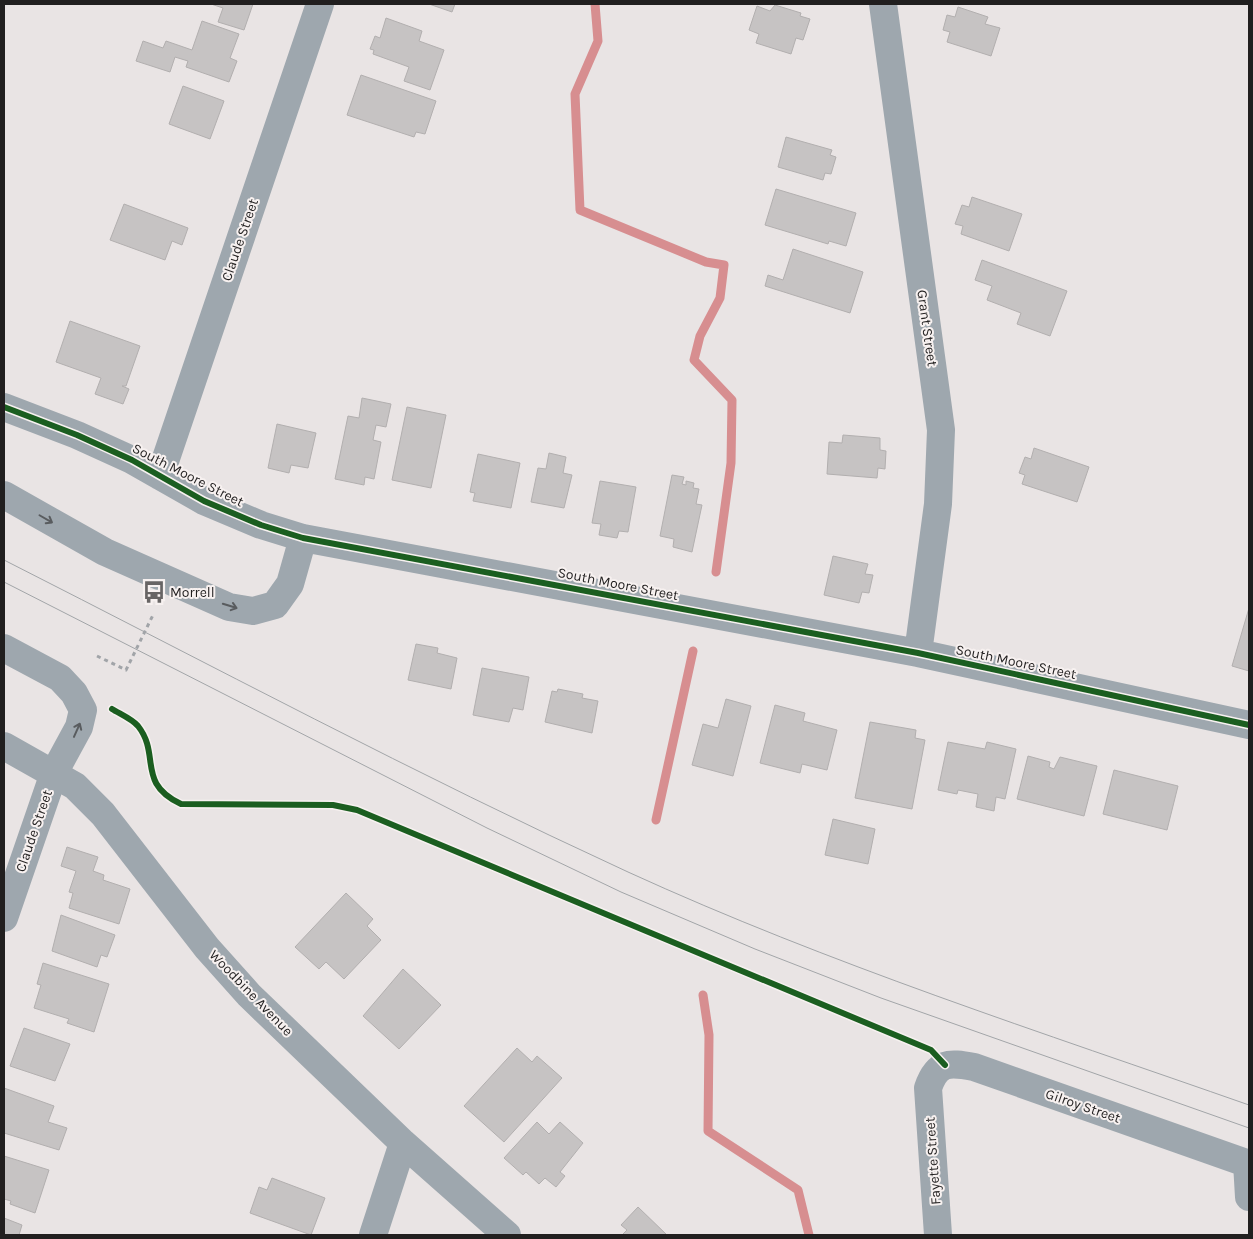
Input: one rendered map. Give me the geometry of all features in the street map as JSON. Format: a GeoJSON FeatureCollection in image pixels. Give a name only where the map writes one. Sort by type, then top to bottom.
{"type":"FeatureCollection","features":[{"type":"Feature","properties":{"kind":"street","name":"Claude Street"},"geometry":{"type":"LineString","coordinates":[[160,476],[320,4]]}},
{"type":"Feature","properties":{"kind":"street","name":"Grant Street"},"geometry":{"type":"LineString","coordinates":[[884,4],[941,430],[938,504],[918,653]]}},
{"type":"Feature","properties":{"kind":"street","name":"South Moore Street"},"geometry":{"type":"LineString","coordinates":[[4,407],[76,435],[132,460],[204,500],[244,518],[303,538],[918,653],[1249,725]]}},
{"type":"Feature","properties":{"kind":"street"},"geometry":{"type":"LineString","coordinates":[[4,494],[105,552],[229,607],[253,612],[275,605],[290,584],[303,538]]}},
{"type":"Feature","properties":{"kind":"street","name":"Claude Street"},"geometry":{"type":"LineString","coordinates":[[4,648],[60,678],[74,693],[83,710],[79,727],[54,773],[4,918]]}},
{"type":"Feature","properties":{"kind":"street","name":"Woodbine Avenue"},"geometry":{"type":"LineString","coordinates":[[4,746],[76,786],[103,814],[207,948],[250,995],[403,1143],[507,1235]]}},
{"type":"Feature","properties":{"kind":"street","name":"Gilroy Street"},"geometry":{"type":"LineString","coordinates":[[928,1088],[934,1072],[945,1065],[960,1064],[974,1067],[1248,1164]]}},
{"type":"Feature","properties":{"kind":"street","name":"Fayette Street"},"geometry":{"type":"LineString","coordinates":[[928,1088],[938,1235]]}},
{"type":"Feature","properties":{"kind":"street"},"geometry":{"type":"LineString","coordinates":[[373,1235],[403,1143]]}},
{"type":"Feature","properties":{"kind":"street"},"geometry":{"type":"LineString","coordinates":[[1248,1164],[1249,1197]]}},
{"type":"Feature","properties":{"kind":"path"},"geometry":{"type":"LineString","coordinates":[[97,656],[126,670],[153,615]]}},
{"type":"Feature","properties":{"kind":"building"},"geometry":{"type":"Polygon","coordinates":[[[211,4],[253,4],[244,30],[218,22],[223,8],[211,4]]]}},
{"type":"Feature","properties":{"kind":"building"},"geometry":{"type":"Polygon","coordinates":[[[429,4],[455,4],[452,12],[429,4]]]}},
{"type":"Feature","properties":{"kind":"building"},"geometry":{"type":"Polygon","coordinates":[[[775,5],[801,13],[800,16],[810,19],[803,40],[796,38],[791,54],[756,43],[759,34],[749,30],[757,6],[770,11],[775,5]]]}},
{"type":"Feature","properties":{"kind":"building"},"geometry":{"type":"Polygon","coordinates":[[[958,7],[988,17],[985,24],[1000,28],[991,56],[947,42],[950,32],[943,30],[947,15],[955,17],[958,7]]]}},
{"type":"Feature","properties":{"kind":"building"},"geometry":{"type":"Polygon","coordinates":[[[386,18],[422,31],[419,41],[444,50],[430,90],[404,81],[409,67],[373,54],[374,50],[370,49],[375,36],[380,38],[386,18]]]}},
{"type":"Feature","properties":{"kind":"building"},"geometry":{"type":"Polygon","coordinates":[[[202,21],[239,34],[230,58],[237,61],[229,82],[186,67],[188,61],[175,57],[170,72],[136,61],[143,41],[163,48],[166,41],[192,50],[202,21]]]}},
{"type":"Feature","properties":{"kind":"building"},"geometry":{"type":"Polygon","coordinates":[[[361,75],[436,101],[425,134],[416,132],[414,137],[347,115],[361,75]]]}},
{"type":"Feature","properties":{"kind":"building"},"geometry":{"type":"Polygon","coordinates":[[[183,86],[224,101],[210,139],[169,124],[183,86]]]}},
{"type":"Feature","properties":{"kind":"building"},"geometry":{"type":"Polygon","coordinates":[[[786,137],[832,150],[830,155],[836,157],[831,174],[825,173],[823,180],[778,167],[786,137]]]}},
{"type":"Feature","properties":{"kind":"building"},"geometry":{"type":"Polygon","coordinates":[[[776,189],[856,213],[846,246],[829,241],[828,244],[765,225],[776,189]]]}},
{"type":"Feature","properties":{"kind":"building"},"geometry":{"type":"Polygon","coordinates":[[[972,197],[1022,214],[1009,251],[961,234],[963,226],[955,224],[962,205],[969,207],[972,197]]]}},
{"type":"Feature","properties":{"kind":"building"},"geometry":{"type":"Polygon","coordinates":[[[124,204],[188,228],[182,245],[172,241],[165,260],[110,240],[124,204]]]}},
{"type":"Feature","properties":{"kind":"building"},"geometry":{"type":"Polygon","coordinates":[[[793,249],[863,272],[850,313],[765,286],[768,275],[783,280],[793,249]]]}},
{"type":"Feature","properties":{"kind":"building"},"geometry":{"type":"Polygon","coordinates":[[[982,260],[1067,291],[1050,336],[1017,324],[1021,313],[987,300],[992,286],[975,280],[982,260]]]}},
{"type":"Feature","properties":{"kind":"building"},"geometry":{"type":"Polygon","coordinates":[[[70,321],[140,346],[126,386],[122,386],[129,389],[123,404],[95,394],[101,378],[56,362],[70,321]]]}},
{"type":"Feature","properties":{"kind":"building"},"geometry":{"type":"Polygon","coordinates":[[[362,398],[391,404],[386,427],[376,425],[373,440],[381,442],[374,479],[365,477],[364,485],[335,479],[348,416],[359,418],[362,398]]]}},
{"type":"Feature","properties":{"kind":"building"},"geometry":{"type":"Polygon","coordinates":[[[407,407],[446,415],[431,488],[392,480],[407,407]]]}},
{"type":"Feature","properties":{"kind":"building"},"geometry":{"type":"Polygon","coordinates":[[[277,424],[316,433],[308,468],[291,465],[289,473],[268,468],[277,424]]]}},
{"type":"Feature","properties":{"kind":"building"},"geometry":{"type":"Polygon","coordinates":[[[843,435],[880,438],[880,450],[886,451],[885,469],[878,468],[877,478],[827,474],[829,442],[842,443],[843,435]]]}},
{"type":"Feature","properties":{"kind":"building"},"geometry":{"type":"Polygon","coordinates":[[[1034,448],[1089,467],[1077,502],[1022,484],[1025,475],[1019,473],[1025,457],[1031,459],[1034,448]]]}},
{"type":"Feature","properties":{"kind":"building"},"geometry":{"type":"Polygon","coordinates":[[[549,453],[566,457],[563,473],[572,475],[564,508],[531,502],[538,468],[546,469],[549,453]]]}},
{"type":"Feature","properties":{"kind":"building"},"geometry":{"type":"Polygon","coordinates":[[[478,454],[520,463],[511,508],[473,501],[475,493],[470,492],[478,454]]]}},
{"type":"Feature","properties":{"kind":"building"},"geometry":{"type":"Polygon","coordinates":[[[672,475],[684,477],[682,484],[686,485],[686,481],[694,483],[693,488],[699,489],[696,504],[702,505],[692,552],[673,547],[674,539],[660,536],[672,475]]]}},
{"type":"Feature","properties":{"kind":"building"},"geometry":{"type":"Polygon","coordinates":[[[600,481],[636,487],[628,532],[619,531],[617,538],[599,535],[601,524],[592,523],[600,481]]]}},
{"type":"Feature","properties":{"kind":"building"},"geometry":{"type":"Polygon","coordinates":[[[833,556],[868,564],[865,574],[873,575],[869,593],[862,592],[859,603],[824,595],[833,556]]]}},
{"type":"Feature","properties":{"kind":"building"},"geometry":{"type":"Polygon","coordinates":[[[1249,608],[1249,671],[1232,666],[1249,608]]]}},
{"type":"Feature","properties":{"kind":"building"},"geometry":{"type":"Polygon","coordinates":[[[416,644],[438,648],[437,653],[457,658],[451,689],[408,680],[416,644]]]}},
{"type":"Feature","properties":{"kind":"building"},"geometry":{"type":"Polygon","coordinates":[[[482,668],[529,677],[523,710],[513,708],[509,722],[473,715],[482,668]]]}},
{"type":"Feature","properties":{"kind":"building"},"geometry":{"type":"Polygon","coordinates":[[[558,689],[583,694],[582,698],[598,701],[592,733],[545,722],[552,691],[557,692],[558,689]]]}},
{"type":"Feature","properties":{"kind":"building"},"geometry":{"type":"Polygon","coordinates":[[[726,699],[751,706],[733,776],[692,765],[703,724],[718,728],[726,699]]]}},
{"type":"Feature","properties":{"kind":"building"},"geometry":{"type":"Polygon","coordinates":[[[775,705],[805,713],[803,721],[837,730],[827,770],[802,764],[800,773],[760,763],[775,705]]]}},
{"type":"Feature","properties":{"kind":"building"},"geometry":{"type":"Polygon","coordinates":[[[870,722],[916,730],[915,738],[925,740],[912,809],[855,798],[870,722]]]}},
{"type":"Feature","properties":{"kind":"building"},"geometry":{"type":"Polygon","coordinates":[[[948,742],[985,749],[987,742],[1016,749],[1005,799],[996,797],[994,811],[976,807],[978,794],[958,790],[957,794],[938,790],[948,742]]]}},
{"type":"Feature","properties":{"kind":"building"},"geometry":{"type":"Polygon","coordinates":[[[1028,756],[1050,762],[1049,767],[1054,769],[1060,757],[1097,766],[1084,816],[1017,799],[1028,756]]]}},
{"type":"Feature","properties":{"kind":"building"},"geometry":{"type":"Polygon","coordinates":[[[1114,770],[1178,786],[1167,830],[1103,814],[1114,770]]]}},
{"type":"Feature","properties":{"kind":"building"},"geometry":{"type":"Polygon","coordinates":[[[833,819],[875,829],[868,864],[825,855],[833,819]]]}},
{"type":"Feature","properties":{"kind":"building"},"geometry":{"type":"Polygon","coordinates":[[[67,847],[98,857],[93,871],[104,875],[103,880],[130,889],[119,924],[69,908],[73,893],[69,892],[76,871],[61,866],[67,847]]]}},
{"type":"Feature","properties":{"kind":"building"},"geometry":{"type":"Polygon","coordinates":[[[346,893],[373,919],[367,926],[381,940],[344,979],[326,962],[319,969],[295,947],[346,893]]]}},
{"type":"Feature","properties":{"kind":"building"},"geometry":{"type":"Polygon","coordinates":[[[61,915],[115,935],[107,957],[101,955],[97,967],[52,951],[61,915]]]}},
{"type":"Feature","properties":{"kind":"building"},"geometry":{"type":"Polygon","coordinates":[[[43,963],[109,984],[94,1032],[67,1023],[69,1019],[34,1008],[41,985],[37,984],[43,963]]]}},
{"type":"Feature","properties":{"kind":"building"},"geometry":{"type":"Polygon","coordinates":[[[403,969],[441,1005],[399,1049],[363,1016],[403,969]]]}},
{"type":"Feature","properties":{"kind":"building"},"geometry":{"type":"Polygon","coordinates":[[[24,1028],[70,1044],[55,1081],[10,1066],[24,1028]]]}},
{"type":"Feature","properties":{"kind":"building"},"geometry":{"type":"Polygon","coordinates":[[[517,1048],[532,1062],[537,1056],[562,1078],[504,1142],[464,1106],[517,1048]]]}},
{"type":"Feature","properties":{"kind":"building"},"geometry":{"type":"Polygon","coordinates":[[[4,1088],[54,1106],[48,1122],[67,1128],[59,1150],[4,1133],[4,1088]]]}},
{"type":"Feature","properties":{"kind":"building"},"geometry":{"type":"Polygon","coordinates":[[[537,1122],[549,1134],[560,1122],[583,1143],[560,1172],[565,1176],[556,1187],[545,1178],[539,1184],[526,1172],[523,1175],[504,1158],[537,1122]]]}},
{"type":"Feature","properties":{"kind":"building"},"geometry":{"type":"Polygon","coordinates":[[[4,1156],[49,1170],[35,1213],[10,1204],[11,1201],[4,1199],[4,1156]]]}},
{"type":"Feature","properties":{"kind":"building"},"geometry":{"type":"Polygon","coordinates":[[[272,1178],[325,1198],[311,1235],[250,1213],[259,1187],[267,1190],[272,1178]]]}},
{"type":"Feature","properties":{"kind":"building"},"geometry":{"type":"Polygon","coordinates":[[[638,1207],[667,1235],[622,1235],[627,1230],[621,1225],[638,1207]]]}},
{"type":"Feature","properties":{"kind":"building"},"geometry":{"type":"Polygon","coordinates":[[[4,1218],[22,1225],[19,1235],[4,1235],[4,1218]]]}},
{"type":"Feature","properties":{"kind":"waterway"},"geometry":{"type":"LineString","coordinates":[[595,4],[598,41],[575,94],[580,210],[706,262],[724,265],[720,298],[700,336],[694,360],[732,400],[731,463],[716,572]]}},
{"type":"Feature","properties":{"kind":"waterway"},"geometry":{"type":"LineString","coordinates":[[656,820],[693,651]]}},
{"type":"Feature","properties":{"kind":"waterway"},"geometry":{"type":"LineString","coordinates":[[703,995],[709,1035],[708,1131],[798,1190],[809,1235]]}},
{"type":"Feature","properties":{"kind":"tram line"},"geometry":{"type":"LineString","coordinates":[[4,560],[314,719],[628,872],[781,937],[858,967],[1249,1105]]}},
{"type":"Feature","properties":{"kind":"tram line"},"geometry":{"type":"LineString","coordinates":[[4,582],[487,828],[621,892],[755,949],[881,998],[1249,1128]]}},
{"type":"Feature","properties":{"kind":"cycle path"},"geometry":{"type":"LineString","coordinates":[[4,407],[77,435],[132,460],[204,501],[261,525],[303,538],[918,653],[1249,725]]}},
{"type":"Feature","properties":{"kind":"cycle path"},"geometry":{"type":"LineString","coordinates":[[112,709],[138,726],[145,737],[154,778],[167,796],[181,804],[333,805],[357,810],[931,1050],[945,1065]]}},
{"type":"Feature","properties":{"kind":"place","name":"Morrell"},"geometry":{"type":"Point","coordinates":[154,592]}}]}
